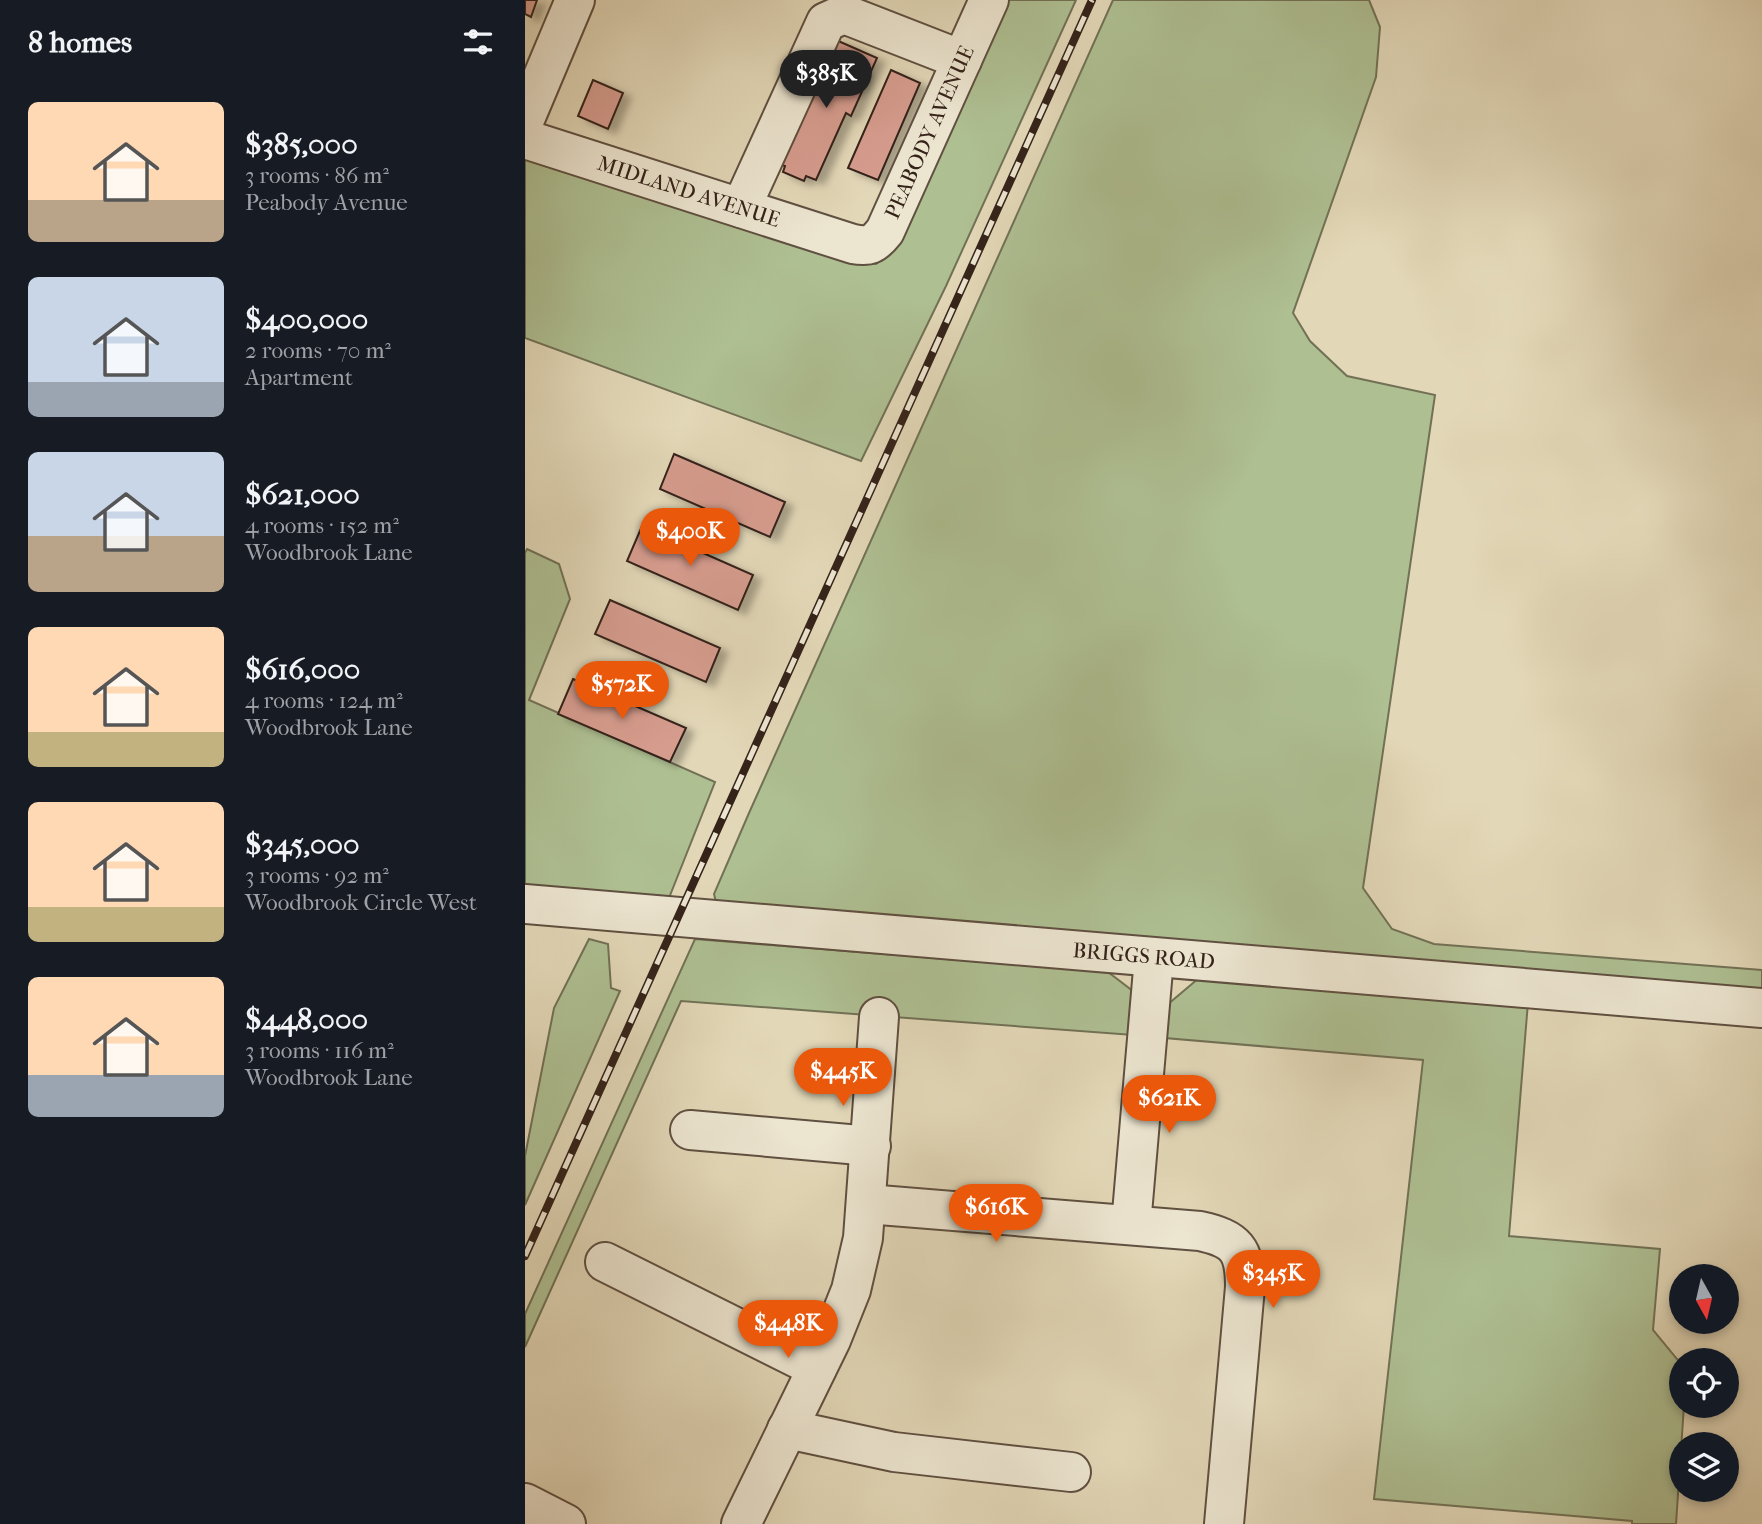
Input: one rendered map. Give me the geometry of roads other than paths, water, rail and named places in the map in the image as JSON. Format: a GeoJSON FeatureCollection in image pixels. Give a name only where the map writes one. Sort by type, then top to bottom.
{"type":"FeatureCollection","features":[{"type":"Feature","properties":{"kind":"street"},"geometry":{"type":"LineString","coordinates":[[525,118],[575,0]]}},
{"type":"Feature","properties":{"kind":"street","name":"PEABODY AVENUE"},"geometry":{"type":"LineString","coordinates":[[853,244],[865,246],[877,241],[884,231],[989,0]]}},
{"type":"Feature","properties":{"kind":"street"},"geometry":{"type":"LineString","coordinates":[[741,208],[827,22],[844,14],[962,60]]}},
{"type":"Feature","properties":{"kind":"street","name":"MIDLAND AVENUE"},"geometry":{"type":"LineString","coordinates":[[525,139],[853,244]]}},
{"type":"Feature","properties":{"kind":"street","name":"BRIGGS ROAD"},"geometry":{"type":"LineString","coordinates":[[525,904],[1762,1008]]}},
{"type":"Feature","properties":{"kind":"street"},"geometry":{"type":"LineString","coordinates":[[1131,1225],[1154,958]]}},
{"type":"Feature","properties":{"kind":"street"},"geometry":{"type":"LineString","coordinates":[[741,1524],[817,1368],[851,1290],[863,1238],[867,1204],[879,1017]]}},
{"type":"Feature","properties":{"kind":"street"},"geometry":{"type":"LineString","coordinates":[[690,1130],[871,1146]]}},
{"type":"Feature","properties":{"kind":"street"},"geometry":{"type":"LineString","coordinates":[[867,1204],[1200,1231],[1230,1241],[1243,1258],[1245,1287],[1224,1524]]}},
{"type":"Feature","properties":{"kind":"street"},"geometry":{"type":"LineString","coordinates":[[605,1262],[817,1368]]}},
{"type":"Feature","properties":{"kind":"street"},"geometry":{"type":"LineString","coordinates":[[787,1429],[894,1452],[1071,1472]]}},
{"type":"Feature","properties":{"kind":"street"},"geometry":{"type":"LineString","coordinates":[[525,1503],[566,1524]]}},
{"type":"Feature","properties":{"kind":"railway"},"geometry":{"type":"LineString","coordinates":[[525,1256],[1092,0]]}}]}
